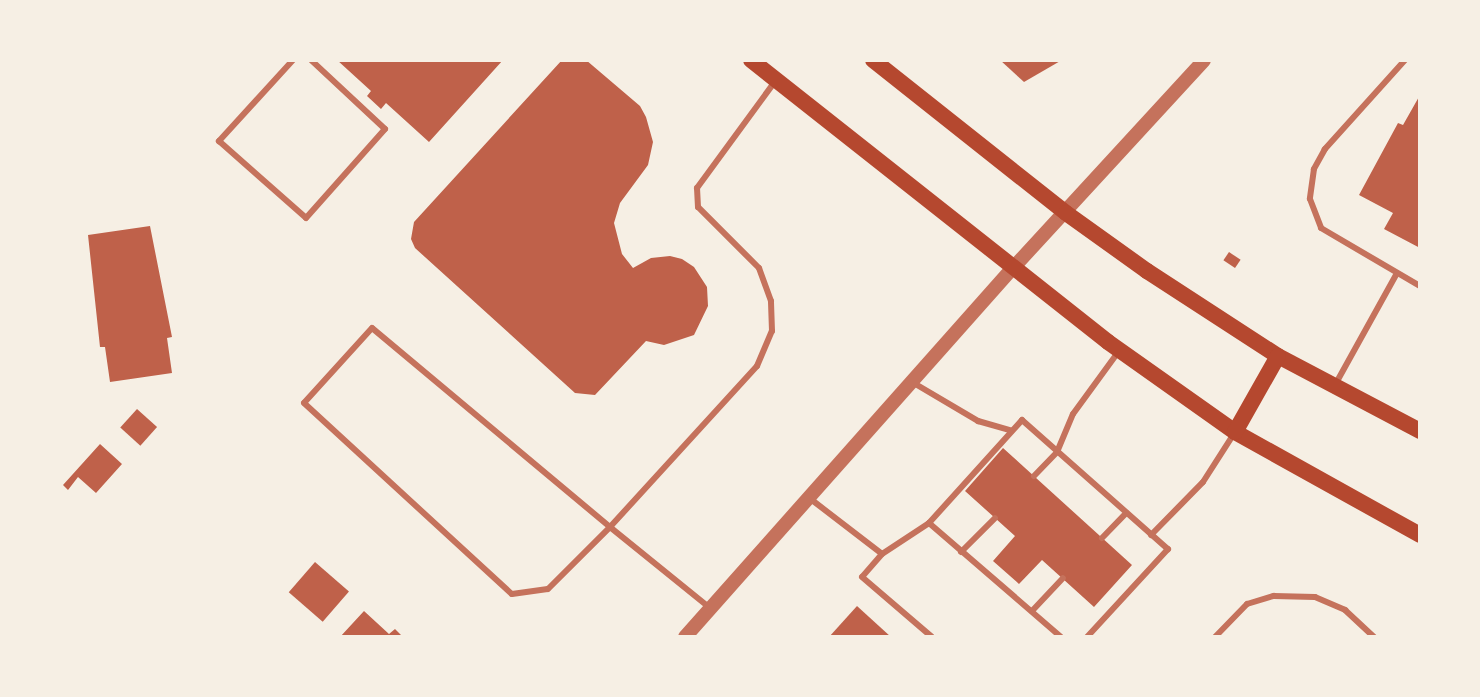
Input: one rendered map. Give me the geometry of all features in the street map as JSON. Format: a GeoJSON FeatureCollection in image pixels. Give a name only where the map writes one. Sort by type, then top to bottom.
{"type":"FeatureCollection","features":[{"type":"Feature","properties":{"kind":"main road"},"geometry":{"type":"LineString","coordinates":[[751,60],[1013,268],[1235,432],[1420,535]]}},
{"type":"Feature","properties":{"kind":"main road"},"geometry":{"type":"LineString","coordinates":[[873,60],[1066,213],[1278,356],[1420,431]]}},
{"type":"Feature","properties":{"kind":"main road"},"geometry":{"type":"LineString","coordinates":[[1235,432],[1278,356]]}},
{"type":"Feature","properties":{"kind":"street"},"geometry":{"type":"LineString","coordinates":[[685,637],[1013,268],[1204,60]]}},
{"type":"Feature","properties":{"kind":"lane"},"geometry":{"type":"LineString","coordinates":[[293,60],[219,141],[306,218],[385,129],[311,60]]}},
{"type":"Feature","properties":{"kind":"lane"},"geometry":{"type":"LineString","coordinates":[[1405,60],[1325,149],[1309,186],[1313,214],[1321,228],[1420,286]]}},
{"type":"Feature","properties":{"kind":"lane"},"geometry":{"type":"LineString","coordinates":[[710,608],[610,527],[372,328],[304,403],[512,594],[548,589],[610,527],[757,366],[772,331],[771,301],[759,268],[698,207],[697,188],[776,80]]}},
{"type":"Feature","properties":{"kind":"lane"},"geometry":{"type":"LineString","coordinates":[[1335,385],[1397,273]]}},
{"type":"Feature","properties":{"kind":"lane"},"geometry":{"type":"LineString","coordinates":[[1034,476],[1057,452],[1073,414],[1120,350]]}},
{"type":"Feature","properties":{"kind":"lane"},"geometry":{"type":"LineString","coordinates":[[911,382],[978,421],[1012,431]]}},
{"type":"Feature","properties":{"kind":"lane"},"geometry":{"type":"LineString","coordinates":[[932,637],[862,577],[882,554],[929,523],[1022,420],[1168,549],[1087,637]]}},
{"type":"Feature","properties":{"kind":"lane"},"geometry":{"type":"LineString","coordinates":[[1151,535],[1203,482],[1235,432]]}},
{"type":"Feature","properties":{"kind":"lane"},"geometry":{"type":"LineString","coordinates":[[808,497],[882,554]]}},
{"type":"Feature","properties":{"kind":"lane"},"geometry":{"type":"LineString","coordinates":[[1102,538],[1126,513]]}},
{"type":"Feature","properties":{"kind":"lane"},"geometry":{"type":"LineString","coordinates":[[961,552],[995,518]]}},
{"type":"Feature","properties":{"kind":"lane"},"geometry":{"type":"LineString","coordinates":[[929,523],[1061,637]]}},
{"type":"Feature","properties":{"kind":"lane"},"geometry":{"type":"LineString","coordinates":[[1032,611],[1063,578]]}},
{"type":"Feature","properties":{"kind":"lane"},"geometry":{"type":"LineString","coordinates":[[1215,637],[1247,604],[1274,596],[1315,597],[1345,610],[1374,637]]}},
{"type":"Feature","properties":{"kind":"building"},"geometry":{"type":"Polygon","coordinates":[[[337,60],[503,60],[429,142],[386,103],[381,109],[367,96],[371,91],[337,60]]]}},
{"type":"Feature","properties":{"kind":"building"},"geometry":{"type":"Polygon","coordinates":[[[562,60],[586,60],[640,106],[646,117],[653,142],[648,165],[620,203],[614,223],[622,254],[633,268],[651,258],[670,256],[682,259],[694,267],[707,287],[708,306],[694,335],[664,345],[646,341],[595,395],[575,393],[415,248],[411,239],[414,222],[562,60]]]}},
{"type":"Feature","properties":{"kind":"building"},"geometry":{"type":"Polygon","coordinates":[[[1000,60],[1062,60],[1024,82],[1000,60]]]}},
{"type":"Feature","properties":{"kind":"building"},"geometry":{"type":"Polygon","coordinates":[[[1420,95],[1420,248],[1384,229],[1393,213],[1359,195],[1398,123],[1403,125],[1420,95]]]}},
{"type":"Feature","properties":{"kind":"building"},"geometry":{"type":"Polygon","coordinates":[[[150,226],[172,337],[167,338],[172,373],[110,382],[105,347],[100,347],[88,235],[150,226]]]}},
{"type":"Feature","properties":{"kind":"building"},"geometry":{"type":"Polygon","coordinates":[[[1229,252],[1241,260],[1235,268],[1223,260],[1229,252]]]}},
{"type":"Feature","properties":{"kind":"building"},"geometry":{"type":"Polygon","coordinates":[[[137,409],[157,427],[140,446],[120,428],[137,409]]]}},
{"type":"Feature","properties":{"kind":"building"},"geometry":{"type":"Polygon","coordinates":[[[100,444],[122,464],[96,493],[78,477],[68,490],[63,485],[100,444]]]}},
{"type":"Feature","properties":{"kind":"building"},"geometry":{"type":"Polygon","coordinates":[[[1003,448],[1132,565],[1094,607],[1042,560],[1019,584],[993,561],[1015,536],[965,491],[1003,448]]]}},
{"type":"Feature","properties":{"kind":"building"},"geometry":{"type":"Polygon","coordinates":[[[315,562],[349,592],[323,622],[289,592],[315,562]]]}},
{"type":"Feature","properties":{"kind":"building"},"geometry":{"type":"Polygon","coordinates":[[[857,606],[891,637],[829,637],[857,606]]]}},
{"type":"Feature","properties":{"kind":"building"},"geometry":{"type":"Polygon","coordinates":[[[364,611],[389,634],[395,629],[403,637],[340,637],[364,611]]]}}]}
